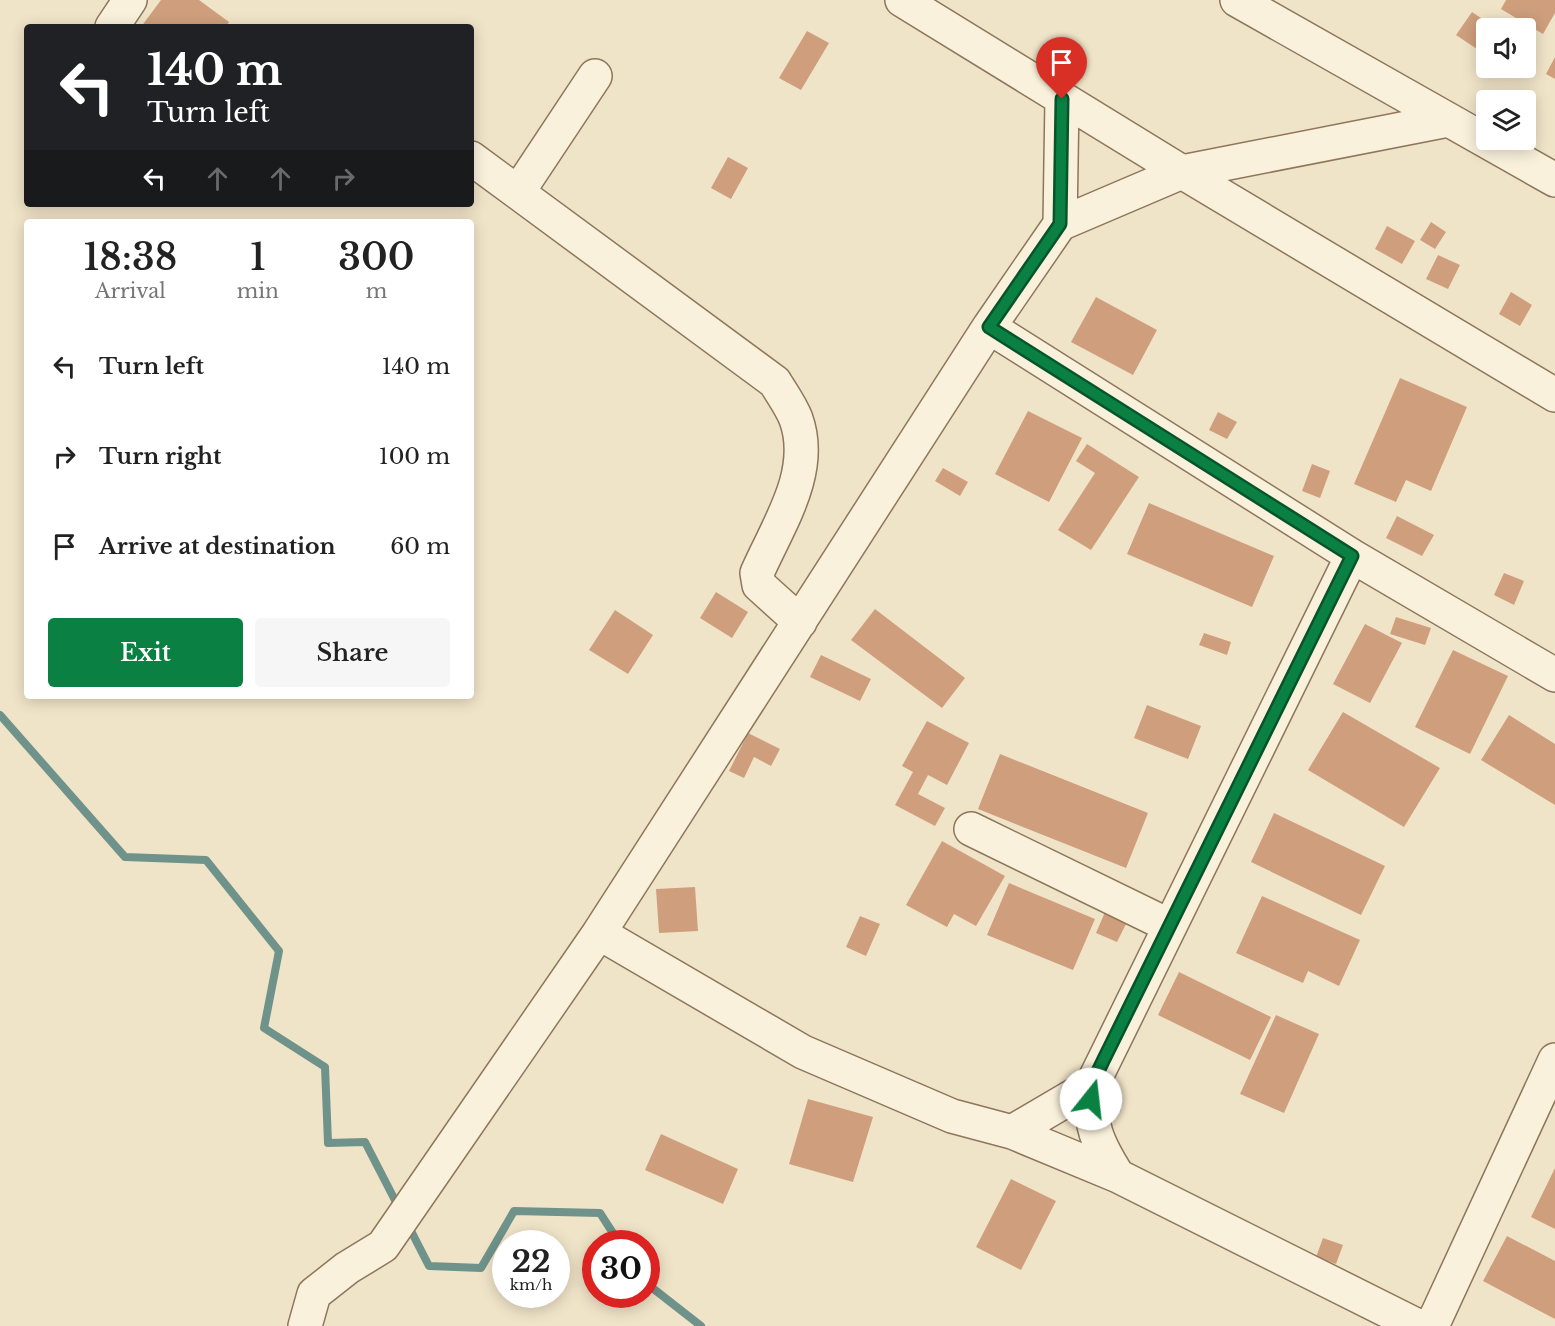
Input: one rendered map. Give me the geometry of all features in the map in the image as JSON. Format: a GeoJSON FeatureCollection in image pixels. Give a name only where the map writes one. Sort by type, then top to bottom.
{"type":"FeatureCollection","features":[{"type":"Feature","properties":{"kind":"street"},"geometry":{"type":"LineString","coordinates":[[114,24],[130,0]]}},
{"type":"Feature","properties":{"kind":"street"},"geometry":{"type":"LineString","coordinates":[[902,0],[1182,172],[1555,395]]}},
{"type":"Feature","properties":{"kind":"street"},"geometry":{"type":"LineString","coordinates":[[1237,0],[1555,180]]}},
{"type":"Feature","properties":{"kind":"street"},"geometry":{"type":"LineString","coordinates":[[518,192],[595,76]]}},
{"type":"Feature","properties":{"kind":"street"},"geometry":{"type":"LineString","coordinates":[[1060,224],[1062,99]]}},
{"type":"Feature","properties":{"kind":"street"},"geometry":{"type":"LineString","coordinates":[[305,1326],[314,1294],[347,1268],[383,1246],[599,933],[989,327],[1060,224],[1182,172],[1448,120]]}},
{"type":"Feature","properties":{"kind":"street"},"geometry":{"type":"LineString","coordinates":[[474,160],[775,382],[796,418],[802,451],[798,481],[757,573],[759,585],[800,622]]}},
{"type":"Feature","properties":{"kind":"street"},"geometry":{"type":"LineString","coordinates":[[989,327],[1352,556],[1555,675]]}},
{"type":"Feature","properties":{"kind":"street"},"geometry":{"type":"LineString","coordinates":[[1118,1176],[1101,1149],[1090,1113],[1092,1084],[1352,556]]}},
{"type":"Feature","properties":{"kind":"street"},"geometry":{"type":"LineString","coordinates":[[971,829],[1170,926]]}},
{"type":"Feature","properties":{"kind":"street"},"geometry":{"type":"LineString","coordinates":[[599,933],[803,1052],[952,1116],[1012,1132],[1118,1176],[1418,1326]]}},
{"type":"Feature","properties":{"kind":"street"},"geometry":{"type":"LineString","coordinates":[[1432,1326],[1555,1060]]}},
{"type":"Feature","properties":{"kind":"street"},"geometry":{"type":"LineString","coordinates":[[1012,1132],[1092,1084]]}},
{"type":"Feature","properties":{"kind":"building"},"geometry":{"type":"Polygon","coordinates":[[[161,0],[199,0],[229,22],[228,24],[143,24],[161,0]]]}},
{"type":"Feature","properties":{"kind":"building"},"geometry":{"type":"Polygon","coordinates":[[[1506,0],[1555,0],[1555,13],[1543,34],[1536,30],[1536,18],[1516,18],[1501,9],[1506,0]]]}},
{"type":"Feature","properties":{"kind":"building"},"geometry":{"type":"Polygon","coordinates":[[[1472,12],[1481,18],[1476,18],[1476,48],[1456,35],[1472,12]]]}},
{"type":"Feature","properties":{"kind":"building"},"geometry":{"type":"Polygon","coordinates":[[[807,31],[829,43],[801,90],[779,78],[807,31]]]}},
{"type":"Feature","properties":{"kind":"building"},"geometry":{"type":"Polygon","coordinates":[[[1555,57],[1555,79],[1546,74],[1555,57]]]}},
{"type":"Feature","properties":{"kind":"building"},"geometry":{"type":"Polygon","coordinates":[[[728,157],[748,168],[731,199],[711,188],[728,157]]]}},
{"type":"Feature","properties":{"kind":"building"},"geometry":{"type":"Polygon","coordinates":[[[1431,222],[1446,232],[1435,249],[1420,240],[1431,222]]]}},
{"type":"Feature","properties":{"kind":"building"},"geometry":{"type":"Polygon","coordinates":[[[1387,226],[1415,241],[1402,264],[1375,249],[1387,226]]]}},
{"type":"Feature","properties":{"kind":"building"},"geometry":{"type":"Polygon","coordinates":[[[1438,255],[1460,265],[1448,289],[1426,279],[1438,255]]]}},
{"type":"Feature","properties":{"kind":"building"},"geometry":{"type":"Polygon","coordinates":[[[1511,292],[1532,305],[1520,326],[1499,314],[1511,292]]]}},
{"type":"Feature","properties":{"kind":"building"},"geometry":{"type":"Polygon","coordinates":[[[1096,297],[1157,330],[1133,375],[1071,342],[1096,297]]]}},
{"type":"Feature","properties":{"kind":"building"},"geometry":{"type":"Polygon","coordinates":[[[1400,378],[1467,407],[1431,491],[1406,480],[1396,502],[1354,484],[1400,378]]]}},
{"type":"Feature","properties":{"kind":"building"},"geometry":{"type":"Polygon","coordinates":[[[1028,411],[1082,438],[1049,502],[995,474],[1028,411]]]}},
{"type":"Feature","properties":{"kind":"building"},"geometry":{"type":"Polygon","coordinates":[[[1218,412],[1237,422],[1227,439],[1209,430],[1218,412]]]}},
{"type":"Feature","properties":{"kind":"building"},"geometry":{"type":"Polygon","coordinates":[[[1087,444],[1139,477],[1091,550],[1058,530],[1095,473],[1076,461],[1087,444]]]}},
{"type":"Feature","properties":{"kind":"building"},"geometry":{"type":"Polygon","coordinates":[[[1312,464],[1330,471],[1320,498],[1302,491],[1312,464]]]}},
{"type":"Feature","properties":{"kind":"building"},"geometry":{"type":"Polygon","coordinates":[[[943,468],[968,482],[960,496],[935,481],[943,468]]]}},
{"type":"Feature","properties":{"kind":"building"},"geometry":{"type":"Polygon","coordinates":[[[1149,503],[1274,556],[1252,607],[1127,554],[1149,503]]]}},
{"type":"Feature","properties":{"kind":"building"},"geometry":{"type":"Polygon","coordinates":[[[1397,516],[1434,535],[1422,556],[1386,538],[1397,516]]]}},
{"type":"Feature","properties":{"kind":"building"},"geometry":{"type":"Polygon","coordinates":[[[1504,573],[1524,581],[1514,605],[1494,595],[1504,573]]]}},
{"type":"Feature","properties":{"kind":"building"},"geometry":{"type":"Polygon","coordinates":[[[716,592],[748,612],[732,638],[700,618],[716,592]]]}},
{"type":"Feature","properties":{"kind":"building"},"geometry":{"type":"Polygon","coordinates":[[[875,609],[965,678],[942,708],[851,640],[875,609]]]}},
{"type":"Feature","properties":{"kind":"building"},"geometry":{"type":"Polygon","coordinates":[[[615,610],[653,635],[628,674],[589,650],[615,610]]]}},
{"type":"Feature","properties":{"kind":"building"},"geometry":{"type":"Polygon","coordinates":[[[1396,617],[1431,628],[1425,645],[1390,634],[1396,617]]]}},
{"type":"Feature","properties":{"kind":"building"},"geometry":{"type":"Polygon","coordinates":[[[1365,624],[1402,643],[1370,703],[1333,684],[1365,624]]]}},
{"type":"Feature","properties":{"kind":"building"},"geometry":{"type":"Polygon","coordinates":[[[1204,633],[1231,642],[1227,655],[1199,645],[1204,633]]]}},
{"type":"Feature","properties":{"kind":"building"},"geometry":{"type":"Polygon","coordinates":[[[1453,650],[1508,676],[1470,754],[1415,727],[1453,650]]]}},
{"type":"Feature","properties":{"kind":"building"},"geometry":{"type":"Polygon","coordinates":[[[821,655],[871,679],[860,701],[810,677],[821,655]]]}},
{"type":"Feature","properties":{"kind":"building"},"geometry":{"type":"Polygon","coordinates":[[[1147,705],[1201,726],[1188,759],[1134,738],[1147,705]]]}},
{"type":"Feature","properties":{"kind":"building"},"geometry":{"type":"Polygon","coordinates":[[[1343,712],[1440,768],[1404,827],[1308,770],[1343,712]]]}},
{"type":"Feature","properties":{"kind":"building"},"geometry":{"type":"Polygon","coordinates":[[[1509,715],[1555,744],[1555,805],[1481,760],[1509,715]]]}},
{"type":"Feature","properties":{"kind":"building"},"geometry":{"type":"Polygon","coordinates":[[[927,721],[969,743],[947,785],[928,775],[918,794],[945,808],[935,826],[895,805],[913,772],[902,766],[927,721]]]}},
{"type":"Feature","properties":{"kind":"building"},"geometry":{"type":"Polygon","coordinates":[[[748,733],[780,749],[771,766],[754,757],[744,778],[729,771],[748,733]]]}},
{"type":"Feature","properties":{"kind":"building"},"geometry":{"type":"Polygon","coordinates":[[[1000,754],[1148,813],[1126,868],[978,809],[1000,754]]]}},
{"type":"Feature","properties":{"kind":"building"},"geometry":{"type":"Polygon","coordinates":[[[1274,813],[1385,866],[1361,915],[1251,862],[1274,813]]]}},
{"type":"Feature","properties":{"kind":"building"},"geometry":{"type":"Polygon","coordinates":[[[942,841],[1005,876],[976,926],[954,914],[947,927],[906,905],[942,841]]]}},
{"type":"Feature","properties":{"kind":"building"},"geometry":{"type":"Polygon","coordinates":[[[1009,883],[1095,919],[1073,970],[987,935],[1009,883]]]}},
{"type":"Feature","properties":{"kind":"building"},"geometry":{"type":"Polygon","coordinates":[[[695,887],[698,931],[659,933],[656,889],[695,887]]]}},
{"type":"Feature","properties":{"kind":"building"},"geometry":{"type":"Polygon","coordinates":[[[1262,896],[1360,940],[1339,986],[1308,971],[1303,983],[1236,953],[1262,896]]]}},
{"type":"Feature","properties":{"kind":"building"},"geometry":{"type":"Polygon","coordinates":[[[1105,912],[1127,922],[1117,942],[1096,933],[1105,912]]]}},
{"type":"Feature","properties":{"kind":"building"},"geometry":{"type":"Polygon","coordinates":[[[860,916],[880,924],[866,956],[846,947],[860,916]]]}},
{"type":"Feature","properties":{"kind":"building"},"geometry":{"type":"Polygon","coordinates":[[[1179,972],[1271,1017],[1250,1060],[1158,1015],[1179,972]]]}},
{"type":"Feature","properties":{"kind":"building"},"geometry":{"type":"Polygon","coordinates":[[[1276,1015],[1319,1034],[1284,1113],[1240,1094],[1276,1015]]]}},
{"type":"Feature","properties":{"kind":"building"},"geometry":{"type":"Polygon","coordinates":[[[808,1099],[873,1117],[853,1182],[789,1164],[808,1099]]]}},
{"type":"Feature","properties":{"kind":"building"},"geometry":{"type":"Polygon","coordinates":[[[661,1134],[738,1169],[723,1204],[645,1170],[661,1134]]]}},
{"type":"Feature","properties":{"kind":"building"},"geometry":{"type":"Polygon","coordinates":[[[1555,1168],[1555,1229],[1531,1217],[1555,1168]]]}},
{"type":"Feature","properties":{"kind":"building"},"geometry":{"type":"Polygon","coordinates":[[[1011,1179],[1056,1201],[1021,1270],[976,1247],[1011,1179]]]}},
{"type":"Feature","properties":{"kind":"building"},"geometry":{"type":"Polygon","coordinates":[[[1507,1236],[1555,1261],[1555,1319],[1483,1281],[1507,1236]]]}},
{"type":"Feature","properties":{"kind":"building"},"geometry":{"type":"Polygon","coordinates":[[[1323,1238],[1343,1245],[1336,1264],[1316,1257],[1323,1238]]]}},
{"type":"Feature","properties":{"kind":"waterway"},"geometry":{"type":"LineString","coordinates":[[0,715],[125,857],[206,860],[279,951],[264,1028],[325,1067],[328,1143],[365,1142],[399,1208]]}},
{"type":"Feature","properties":{"kind":"waterway"},"geometry":{"type":"LineString","coordinates":[[408,1225],[429,1266],[481,1268],[514,1211],[600,1213],[611,1230]]}},
{"type":"Feature","properties":{"kind":"waterway"},"geometry":{"type":"LineString","coordinates":[[660,1294],[701,1326]]}},
{"type":"Feature","properties":{"kind":"route"},"geometry":{"type":"LineString","coordinates":[[1062,99],[1060,224],[989,327],[1352,556],[1103,1061],[1092,1084],[1091,1099]]}}]}
